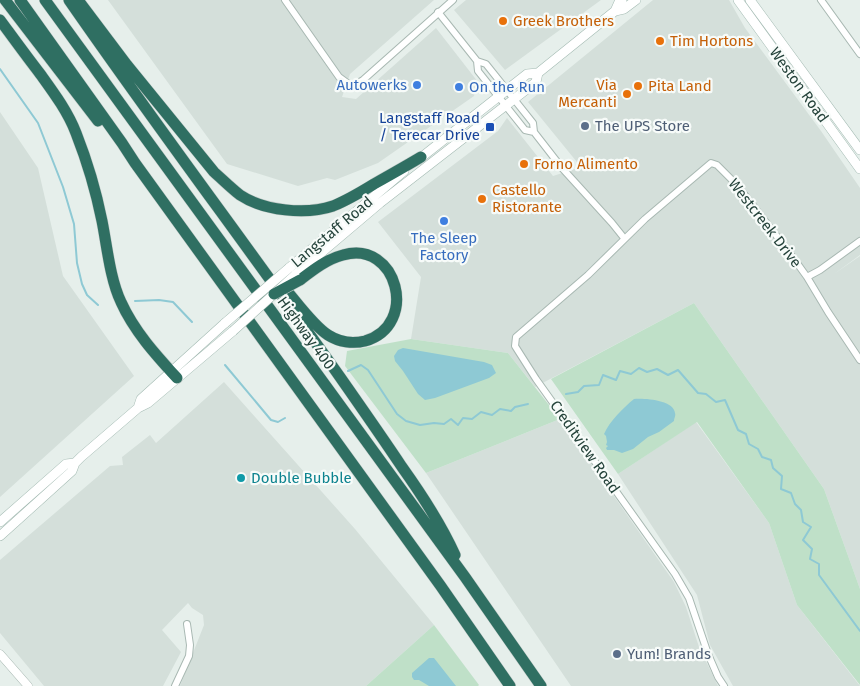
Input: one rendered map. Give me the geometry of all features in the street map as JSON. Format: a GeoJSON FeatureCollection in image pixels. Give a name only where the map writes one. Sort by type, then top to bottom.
{"type":"FeatureCollection","features":[{"type":"Feature","properties":{"kind":"highway"},"geometry":{"type":"LineString","coordinates":[[5,0],[122,152],[135,163]]}},
{"type":"Feature","properties":{"kind":"highway"},"geometry":{"type":"LineString","coordinates":[[20,0],[135,163],[434,577],[510,686]]}},
{"type":"Feature","properties":{"kind":"highway","name":"Highway 400"},"geometry":{"type":"LineString","coordinates":[[45,0],[465,577],[541,686]]}},
{"type":"Feature","properties":{"kind":"highway"},"geometry":{"type":"LineString","coordinates":[[69,0],[268,276],[414,485],[446,535],[465,577]]}},
{"type":"Feature","properties":{"kind":"highway"},"geometry":{"type":"LineString","coordinates":[[78,0],[127,65],[214,172],[241,196],[254,203],[291,211],[315,210],[332,206],[361,192],[421,157]]}},
{"type":"Feature","properties":{"kind":"highway"},"geometry":{"type":"LineString","coordinates":[[0,20],[60,102],[76,131],[101,216],[114,281],[120,299],[125,311],[149,346],[174,375]]}},
{"type":"Feature","properties":{"kind":"highway"},"geometry":{"type":"LineString","coordinates":[[268,276],[279,282],[318,327],[328,335],[345,342],[357,343],[379,334],[388,326],[395,314],[398,300],[396,287],[391,275],[384,266],[367,255],[360,253],[345,254],[295,274],[274,294]]}},
{"type":"Feature","properties":{"kind":"main road","name":"Langstaff Road"},"geometry":{"type":"LineString","coordinates":[[615,11],[622,0]]}},
{"type":"Feature","properties":{"kind":"main road","name":"Langstaff Road"},"geometry":{"type":"LineString","coordinates":[[295,274],[421,157],[506,89],[527,74],[538,73],[615,11],[624,9],[636,0]]}},
{"type":"Feature","properties":{"kind":"main road","name":"Weston Road"},"geometry":{"type":"LineString","coordinates":[[738,0],[860,169]]}},
{"type":"Feature","properties":{"kind":"main road","name":"Weston Road"},"geometry":{"type":"LineString","coordinates":[[750,0],[860,150]]}},
{"type":"Feature","properties":{"kind":"main road","name":"Langstaff Road"},"geometry":{"type":"LineString","coordinates":[[174,375],[225,324],[295,274],[380,203],[536,82],[538,73]]}},
{"type":"Feature","properties":{"kind":"main road","name":"Langstaff Road"},"geometry":{"type":"LineString","coordinates":[[0,536],[72,471],[75,463],[138,408],[141,399],[233,331],[274,294]]}},
{"type":"Feature","properties":{"kind":"main road","name":"Langstaff Road"},"geometry":{"type":"LineString","coordinates":[[0,522],[66,464],[75,463]]}},
{"type":"Feature","properties":{"kind":"street"},"geometry":{"type":"LineString","coordinates":[[285,0],[339,77],[350,85],[363,80],[453,0]]}},
{"type":"Feature","properties":{"kind":"street"},"geometry":{"type":"LineString","coordinates":[[821,0],[860,54]]}},
{"type":"Feature","properties":{"kind":"street"},"geometry":{"type":"LineString","coordinates":[[438,12],[477,61],[478,71],[525,130],[534,132]]}},
{"type":"Feature","properties":{"kind":"street"},"geometry":{"type":"LineString","coordinates":[[477,61],[486,64],[534,123],[534,132],[562,168],[624,238]]}},
{"type":"Feature","properties":{"kind":"street","name":"Westcreek Drive"},"geometry":{"type":"LineString","coordinates":[[624,238],[711,163],[717,166],[737,185],[789,252],[860,360]]}},
{"type":"Feature","properties":{"kind":"street","name":"Creditview Road"},"geometry":{"type":"LineString","coordinates":[[624,238],[588,275],[516,337],[515,346],[536,379],[673,571],[689,598],[708,654],[724,686]]}},
{"type":"Feature","properties":{"kind":"street"},"geometry":{"type":"LineString","coordinates":[[807,277],[825,267],[860,241]]}},
{"type":"Feature","properties":{"kind":"street"},"geometry":{"type":"LineString","coordinates":[[175,686],[189,656],[190,645],[187,624]]}},
{"type":"Feature","properties":{"kind":"street"},"geometry":{"type":"LineString","coordinates":[[0,654],[28,686]]}},
{"type":"Feature","properties":{"kind":"shaded area"},"geometry":{"type":"Polygon","coordinates":[[[108,0],[434,0],[350,74],[342,97],[356,99],[436,28],[478,82],[474,96],[378,163],[335,180],[327,178],[298,186],[227,164],[108,0]]]}},
{"type":"Feature","properties":{"kind":"shaded area"},"geometry":{"type":"Polygon","coordinates":[[[466,0],[601,0],[505,70],[454,10],[466,0]]]}},
{"type":"Feature","properties":{"kind":"shaded area"},"geometry":{"type":"Polygon","coordinates":[[[653,0],[729,0],[745,28],[821,131],[860,188],[860,255],[834,274],[860,256],[860,589],[824,489],[694,303],[535,387],[508,353],[411,339],[421,277],[378,222],[498,131],[507,118],[553,176],[581,167],[528,102],[653,0]]]}},
{"type":"Feature","properties":{"kind":"shaded area"},"geometry":{"type":"Polygon","coordinates":[[[0,112],[38,168],[63,276],[134,376],[0,497],[0,112]]]}},
{"type":"Feature","properties":{"kind":"shaded area"},"geometry":{"type":"Polygon","coordinates":[[[224,382],[355,529],[434,625],[366,686],[180,686],[204,625],[203,615],[188,603],[162,630],[181,652],[163,686],[44,686],[0,633],[0,560],[110,466],[123,465],[122,457],[150,435],[156,443],[224,382]]]}},
{"type":"Feature","properties":{"kind":"shaded area"},"geometry":{"type":"Polygon","coordinates":[[[560,419],[674,582],[686,607],[699,647],[718,686],[571,686],[426,473],[560,419]]]}},
{"type":"Feature","properties":{"kind":"shaded area"},"geometry":{"type":"Polygon","coordinates":[[[696,422],[769,523],[797,605],[860,686],[733,686],[710,645],[697,595],[618,474],[696,422]]]}},
{"type":"Feature","properties":{"kind":"green space"},"geometry":{"type":"Polygon","coordinates":[[[694,303],[824,489],[860,589],[860,685],[797,605],[769,523],[697,422],[618,474],[551,379],[694,303]]]}},
{"type":"Feature","properties":{"kind":"green space"},"geometry":{"type":"Polygon","coordinates":[[[411,339],[508,353],[560,419],[426,473],[345,366],[347,351],[411,339]]]}},
{"type":"Feature","properties":{"kind":"green space"},"geometry":{"type":"Polygon","coordinates":[[[434,625],[478,686],[366,686],[434,625]]]}},
{"type":"Feature","properties":{"kind":"water"},"geometry":{"type":"Polygon","coordinates":[[[403,348],[484,362],[492,365],[496,373],[489,378],[425,400],[418,394],[395,361],[394,356],[398,350],[403,348]]]}},
{"type":"Feature","properties":{"kind":"water"},"geometry":{"type":"Polygon","coordinates":[[[634,399],[651,400],[670,405],[675,413],[674,421],[633,449],[622,453],[607,450],[608,446],[606,445],[606,436],[604,434],[606,429],[617,415],[634,399]]]}},
{"type":"Feature","properties":{"kind":"water"},"geometry":{"type":"Polygon","coordinates":[[[429,658],[434,658],[456,686],[429,686],[419,680],[414,680],[412,673],[429,658]]]}},
{"type":"Feature","properties":{"kind":"waterway"},"geometry":{"type":"LineString","coordinates":[[0,69],[38,123],[63,187],[74,224],[77,263],[82,284],[87,295],[98,305]]}},
{"type":"Feature","properties":{"kind":"waterway"},"geometry":{"type":"LineString","coordinates":[[135,301],[159,300],[173,302],[192,322]]}},
{"type":"Feature","properties":{"kind":"waterway"},"geometry":{"type":"LineString","coordinates":[[225,365],[271,420],[278,422],[285,418]]}},
{"type":"Feature","properties":{"kind":"waterway"},"geometry":{"type":"LineString","coordinates":[[348,371],[361,365],[368,370],[397,414],[406,421],[420,425],[444,424],[451,419],[458,425],[463,418],[472,419],[481,412],[492,415],[500,409],[511,411],[515,407],[528,404]]}},
{"type":"Feature","properties":{"kind":"waterway"},"geometry":{"type":"LineString","coordinates":[[566,394],[578,392],[584,386],[599,385],[603,375],[616,380],[620,371],[631,374],[639,368],[647,372],[657,369],[668,375],[678,370],[698,393],[706,394],[716,402],[725,400],[738,430],[746,434],[749,444],[758,449],[762,457],[771,460],[773,468],[782,476],[781,489],[791,493],[795,504],[801,510],[803,522],[811,527],[803,540],[812,549],[810,559],[819,564],[819,575],[860,631]]}},
{"type":"Feature","properties":{"kind":"place","name":"Greek Brothers"},"geometry":{"type":"Point","coordinates":[503,21]}},
{"type":"Feature","properties":{"kind":"place","name":"Tim Hortons"},"geometry":{"type":"Point","coordinates":[660,41]}},
{"type":"Feature","properties":{"kind":"place","name":"Autowerks"},"geometry":{"type":"Point","coordinates":[417,85]}},
{"type":"Feature","properties":{"kind":"place","name":"Pita Land"},"geometry":{"type":"Point","coordinates":[638,86]}},
{"type":"Feature","properties":{"kind":"place","name":"On the Run"},"geometry":{"type":"Point","coordinates":[459,87]}},
{"type":"Feature","properties":{"kind":"place","name":"Via Mercanti"},"geometry":{"type":"Point","coordinates":[627,94]}},
{"type":"Feature","properties":{"kind":"place","name":"The UPS Store"},"geometry":{"type":"Point","coordinates":[585,126]}},
{"type":"Feature","properties":{"kind":"place","name":"Langstaff Road / Terecar Drive"},"geometry":{"type":"Point","coordinates":[490,127]}},
{"type":"Feature","properties":{"kind":"place","name":"Forno Alimento"},"geometry":{"type":"Point","coordinates":[524,164]}},
{"type":"Feature","properties":{"kind":"place","name":"Castello Ristorante"},"geometry":{"type":"Point","coordinates":[482,199]}},
{"type":"Feature","properties":{"kind":"place","name":"The Sleep Factory"},"geometry":{"type":"Point","coordinates":[444,221]}},
{"type":"Feature","properties":{"kind":"place","name":"Double Bubble"},"geometry":{"type":"Point","coordinates":[241,478]}},
{"type":"Feature","properties":{"kind":"place","name":"Yum! Brands"},"geometry":{"type":"Point","coordinates":[617,654]}}]}
